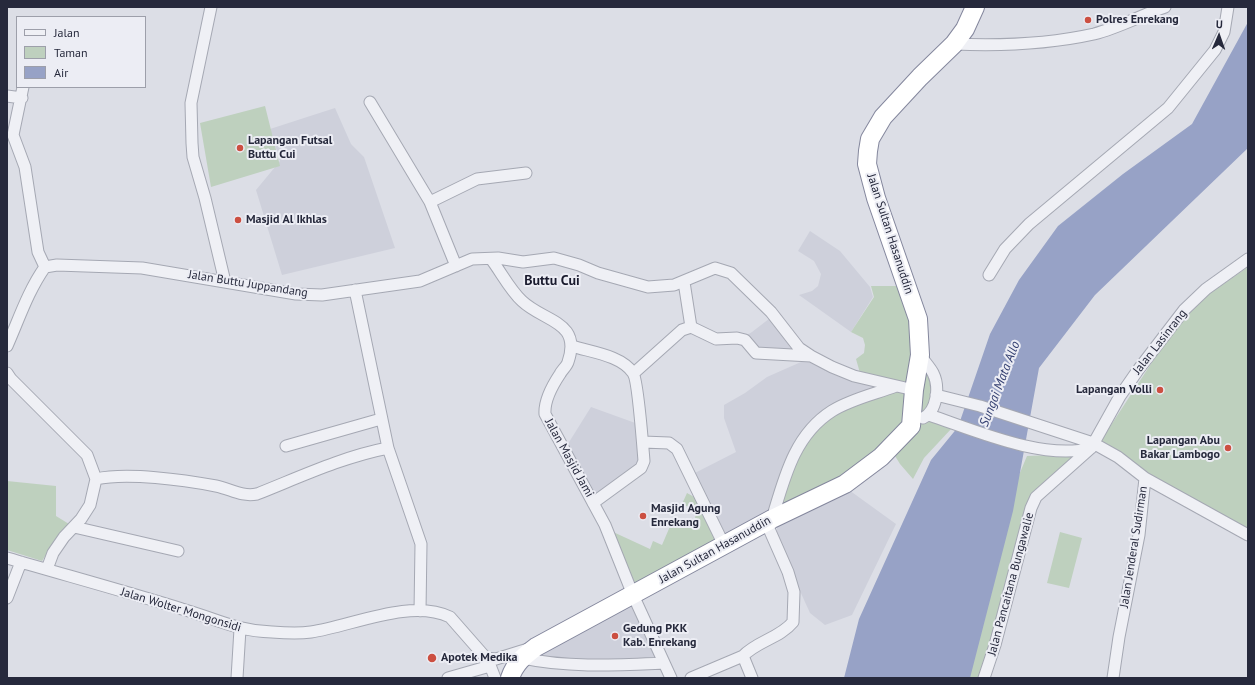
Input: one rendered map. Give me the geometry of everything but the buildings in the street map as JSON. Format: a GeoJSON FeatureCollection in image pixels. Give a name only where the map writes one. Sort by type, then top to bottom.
{"type":"FeatureCollection","features":[{"type":"Feature","properties":{"kind":"highway","name":"Jalan Sultan Hasanuddin"},"geometry":{"type":"LineString","coordinates":[[515,668],[536,647],[769,520],[845,484],[881,457],[911,426],[906,388],[920,355],[918,319],[876,198],[867,164],[868,151],[870,139],[890,108],[954,44],[968,25],[975,7]]}},
{"type":"Feature","properties":{"kind":"street"},"geometry":{"type":"LineString","coordinates":[[210,7],[191,103],[192,143],[193,156],[205,198],[225,282]]}},
{"type":"Feature","properties":{"kind":"street"},"geometry":{"type":"LineString","coordinates":[[954,44],[977,45],[1051,41],[1095,34],[1165,7]]}},
{"type":"Feature","properties":{"kind":"street"},"geometry":{"type":"LineString","coordinates":[[989,275],[1005,249],[1029,224],[1168,108],[1215,50],[1224,32],[1228,7]]}},
{"type":"Feature","properties":{"kind":"street"},"geometry":{"type":"LineString","coordinates":[[968,25],[977,45]]}},
{"type":"Feature","properties":{"kind":"street"},"geometry":{"type":"LineString","coordinates":[[7,96],[22,92],[12,136],[25,167],[38,252],[45,267],[32,287],[7,346]]}},
{"type":"Feature","properties":{"kind":"street"},"geometry":{"type":"LineString","coordinates":[[370,102],[430,202],[456,266]]}},
{"type":"Feature","properties":{"kind":"street"},"geometry":{"type":"LineString","coordinates":[[430,202],[477,179],[526,173]]}},
{"type":"Feature","properties":{"kind":"street","name":"Jalan Buttu Juppandang"},"geometry":{"type":"LineString","coordinates":[[45,267],[57,265],[142,268],[296,294],[322,295],[420,281],[472,259],[523,262],[554,258],[579,265],[598,273],[648,287],[663,287],[684,282],[716,268],[731,272],[771,312],[799,348],[811,356],[854,376],[906,388]]}},
{"type":"Feature","properties":{"kind":"street"},"geometry":{"type":"LineString","coordinates":[[491,259],[521,301],[563,329],[570,336],[572,346],[611,358],[624,365],[634,374],[643,442],[644,462],[641,468],[593,503]]}},
{"type":"Feature","properties":{"kind":"street","name":"Jalan Lasinrang"},"geometry":{"type":"LineString","coordinates":[[1092,445],[1120,396],[1184,310],[1206,289],[1248,259]]}},
{"type":"Feature","properties":{"kind":"street"},"geometry":{"type":"LineString","coordinates":[[684,282],[692,326]]}},
{"type":"Feature","properties":{"kind":"street"},"geometry":{"type":"LineString","coordinates":[[355,290],[388,448],[421,544],[420,611]]}},
{"type":"Feature","properties":{"kind":"street"},"geometry":{"type":"LineString","coordinates":[[692,326],[716,339],[733,338],[745,340],[756,353],[811,356]]}},
{"type":"Feature","properties":{"kind":"street"},"geometry":{"type":"LineString","coordinates":[[634,374],[682,330],[692,326]]}},
{"type":"Feature","properties":{"kind":"street","name":"Jalan Masjid Jami"},"geometry":{"type":"LineString","coordinates":[[572,346],[568,363],[559,376],[544,405],[545,414],[593,503],[671,678]]}},
{"type":"Feature","properties":{"kind":"street"},"geometry":{"type":"LineString","coordinates":[[920,355],[934,375],[936,395],[934,408],[929,415],[1028,447],[1056,450],[1082,450],[1092,445]]}},
{"type":"Feature","properties":{"kind":"street"},"geometry":{"type":"LineString","coordinates":[[7,373],[11,379],[88,455],[96,479],[90,505],[74,527],[64,537],[53,554],[47,569]]}},
{"type":"Feature","properties":{"kind":"street"},"geometry":{"type":"LineString","coordinates":[[691,678],[743,656],[749,650],[781,633],[794,622],[794,592],[769,520],[787,468],[799,446],[810,431],[832,411],[854,401],[906,388]]}},
{"type":"Feature","properties":{"kind":"street","name":"Jalan Jenderal Sudirman"},"geometry":{"type":"LineString","coordinates":[[936,395],[1052,428],[1118,457],[1145,478],[1139,535],[1119,637],[1113,678]]}},
{"type":"Feature","properties":{"kind":"street","name":"Jalan Sultan Hasanuddin"},"geometry":{"type":"LineString","coordinates":[[911,426],[929,415]]}},
{"type":"Feature","properties":{"kind":"street"},"geometry":{"type":"LineString","coordinates":[[286,446],[381,419]]}},
{"type":"Feature","properties":{"kind":"street"},"geometry":{"type":"LineString","coordinates":[[643,442],[669,443],[677,449],[724,545]]}},
{"type":"Feature","properties":{"kind":"street","name":"Jalan Pancaitana Bungawalie"},"geometry":{"type":"LineString","coordinates":[[984,678],[995,646],[1031,508],[1036,497],[1092,445]]}},
{"type":"Feature","properties":{"kind":"street"},"geometry":{"type":"LineString","coordinates":[[96,479],[110,476],[124,476],[200,483],[248,496],[257,494],[316,469],[368,452],[388,448]]}},
{"type":"Feature","properties":{"kind":"street"},"geometry":{"type":"LineString","coordinates":[[1145,478],[1248,535]]}},
{"type":"Feature","properties":{"kind":"street"},"geometry":{"type":"LineString","coordinates":[[74,527],[178,551]]}},
{"type":"Feature","properties":{"kind":"street","name":"Jalan Wolter Mongonsidi"},"geometry":{"type":"LineString","coordinates":[[7,558],[184,609],[240,629],[270,632],[310,632],[385,614],[420,611],[444,614],[450,617],[488,662],[495,678]]}},
{"type":"Feature","properties":{"kind":"street"},"geometry":{"type":"LineString","coordinates":[[7,598],[21,562]]}},
{"type":"Feature","properties":{"kind":"street"},"geometry":{"type":"LineString","coordinates":[[237,678],[240,629]]}},
{"type":"Feature","properties":{"kind":"street"},"geometry":{"type":"LineString","coordinates":[[448,678],[496,659],[536,647]]}},
{"type":"Feature","properties":{"kind":"street"},"geometry":{"type":"LineString","coordinates":[[743,656],[752,678]]}},
{"type":"Feature","properties":{"kind":"street"},"geometry":{"type":"LineString","coordinates":[[515,668],[557,663],[609,665],[664,663]]}},
{"type":"Feature","properties":{"kind":"shaded area"},"geometry":{"type":"Polygon","coordinates":[[[335,108],[351,144],[364,157],[395,248],[282,275],[256,190],[280,161],[270,129],[335,108]]]}},
{"type":"Feature","properties":{"kind":"shaded area"},"geometry":{"type":"Polygon","coordinates":[[[810,231],[840,251],[870,287],[873,297],[851,332],[799,295],[812,291],[818,286],[821,274],[814,261],[798,251],[810,231]]]}},
{"type":"Feature","properties":{"kind":"shaded area"},"geometry":{"type":"Polygon","coordinates":[[[774,315],[810,356],[756,353],[742,338],[774,315]]]}},
{"type":"Feature","properties":{"kind":"shaded area"},"geometry":{"type":"Polygon","coordinates":[[[810,358],[886,385],[770,514],[720,543],[689,476],[736,452],[724,418],[724,405],[745,393],[767,377],[810,358]]]}},
{"type":"Feature","properties":{"kind":"shaded area"},"geometry":{"type":"Polygon","coordinates":[[[591,407],[638,424],[642,460],[638,468],[594,498],[566,447],[591,407]]]}},
{"type":"Feature","properties":{"kind":"shaded area"},"geometry":{"type":"Polygon","coordinates":[[[842,485],[896,524],[852,615],[825,625],[810,613],[800,591],[777,533],[777,518],[842,485]]]}},
{"type":"Feature","properties":{"kind":"shaded area"},"geometry":{"type":"Polygon","coordinates":[[[632,597],[662,664],[530,659],[632,597]]]}},
{"type":"Feature","properties":{"kind":"green space","name":"Lapangan Futsal Buttu Cui"},"geometry":{"type":"Polygon","coordinates":[[[265,106],[280,166],[211,187],[200,123],[265,106]]]}},
{"type":"Feature","properties":{"kind":"green space"},"geometry":{"type":"Polygon","coordinates":[[[1248,267],[1248,529],[1098,445],[1173,330],[1209,294],[1248,267]]]}},
{"type":"Feature","properties":{"kind":"green space"},"geometry":{"type":"Polygon","coordinates":[[[871,286],[896,286],[905,294],[916,333],[906,384],[860,373],[856,359],[864,353],[865,345],[863,338],[851,332],[874,297],[871,286]]]}},
{"type":"Feature","properties":{"kind":"green space"},"geometry":{"type":"Polygon","coordinates":[[[923,363],[930,371],[933,406],[916,419],[923,363]]]}},
{"type":"Feature","properties":{"kind":"green space"},"geometry":{"type":"Polygon","coordinates":[[[899,387],[907,390],[905,419],[857,472],[776,515],[798,452],[834,412],[899,387]]]}},
{"type":"Feature","properties":{"kind":"green space"},"geometry":{"type":"Polygon","coordinates":[[[930,416],[952,428],[924,458],[913,479],[900,464],[892,451],[914,425],[930,416]]]}},
{"type":"Feature","properties":{"kind":"green space"},"geometry":{"type":"Polygon","coordinates":[[[1076,454],[1035,491],[1020,526],[995,629],[979,678],[957,678],[1006,506],[1027,456],[1076,454]]]}},
{"type":"Feature","properties":{"kind":"green space"},"geometry":{"type":"Polygon","coordinates":[[[7,481],[56,486],[56,516],[69,524],[62,530],[42,561],[7,550],[7,481]]]}},
{"type":"Feature","properties":{"kind":"green space"},"geometry":{"type":"Polygon","coordinates":[[[687,493],[696,498],[717,544],[633,592],[611,531],[650,549],[653,541],[662,545],[674,517],[693,524],[697,511],[682,504],[687,493]]]}},
{"type":"Feature","properties":{"kind":"green space"},"geometry":{"type":"Polygon","coordinates":[[[1060,532],[1082,538],[1069,588],[1047,583],[1060,532]]]}},
{"type":"Feature","properties":{"kind":"water","name":"Sungai Mata Allo"},"geometry":{"type":"Polygon","coordinates":[[[1248,22],[1248,148],[1095,295],[1039,368],[1013,511],[970,678],[844,678],[859,619],[931,460],[958,427],[990,334],[1019,280],[1058,226],[1123,174],[1192,124],[1248,22]]]}},
{"type":"Feature","properties":{"kind":"place","name":"Polres Enrekang"},"geometry":{"type":"Point","coordinates":[1088,20]}},
{"type":"Feature","properties":{"kind":"place","name":"Lapangan Futsal Buttu Cui"},"geometry":{"type":"Point","coordinates":[240,148]}},
{"type":"Feature","properties":{"kind":"place","name":"Masjid Al Ikhlas"},"geometry":{"type":"Point","coordinates":[238,220]}},
{"type":"Feature","properties":{"kind":"place","name":"Lapangan Volli"},"geometry":{"type":"Point","coordinates":[1160,390]}},
{"type":"Feature","properties":{"kind":"place","name":"Lapangan Abu Bakar Lambogo"},"geometry":{"type":"Point","coordinates":[1228,448]}},
{"type":"Feature","properties":{"kind":"place","name":"Masjid Agung Enrekang"},"geometry":{"type":"Point","coordinates":[643,516]}},
{"type":"Feature","properties":{"kind":"place","name":"Gedung PKK Kab. Enrekang"},"geometry":{"type":"Point","coordinates":[615,636]}},
{"type":"Feature","properties":{"kind":"place","name":"Apotek Medika"},"geometry":{"type":"Point","coordinates":[432,658]}},
{"type":"Feature","properties":{"kind":"district","name":"Buttu Cui"},"geometry":{"type":"Point","coordinates":[552,281]}}]}
